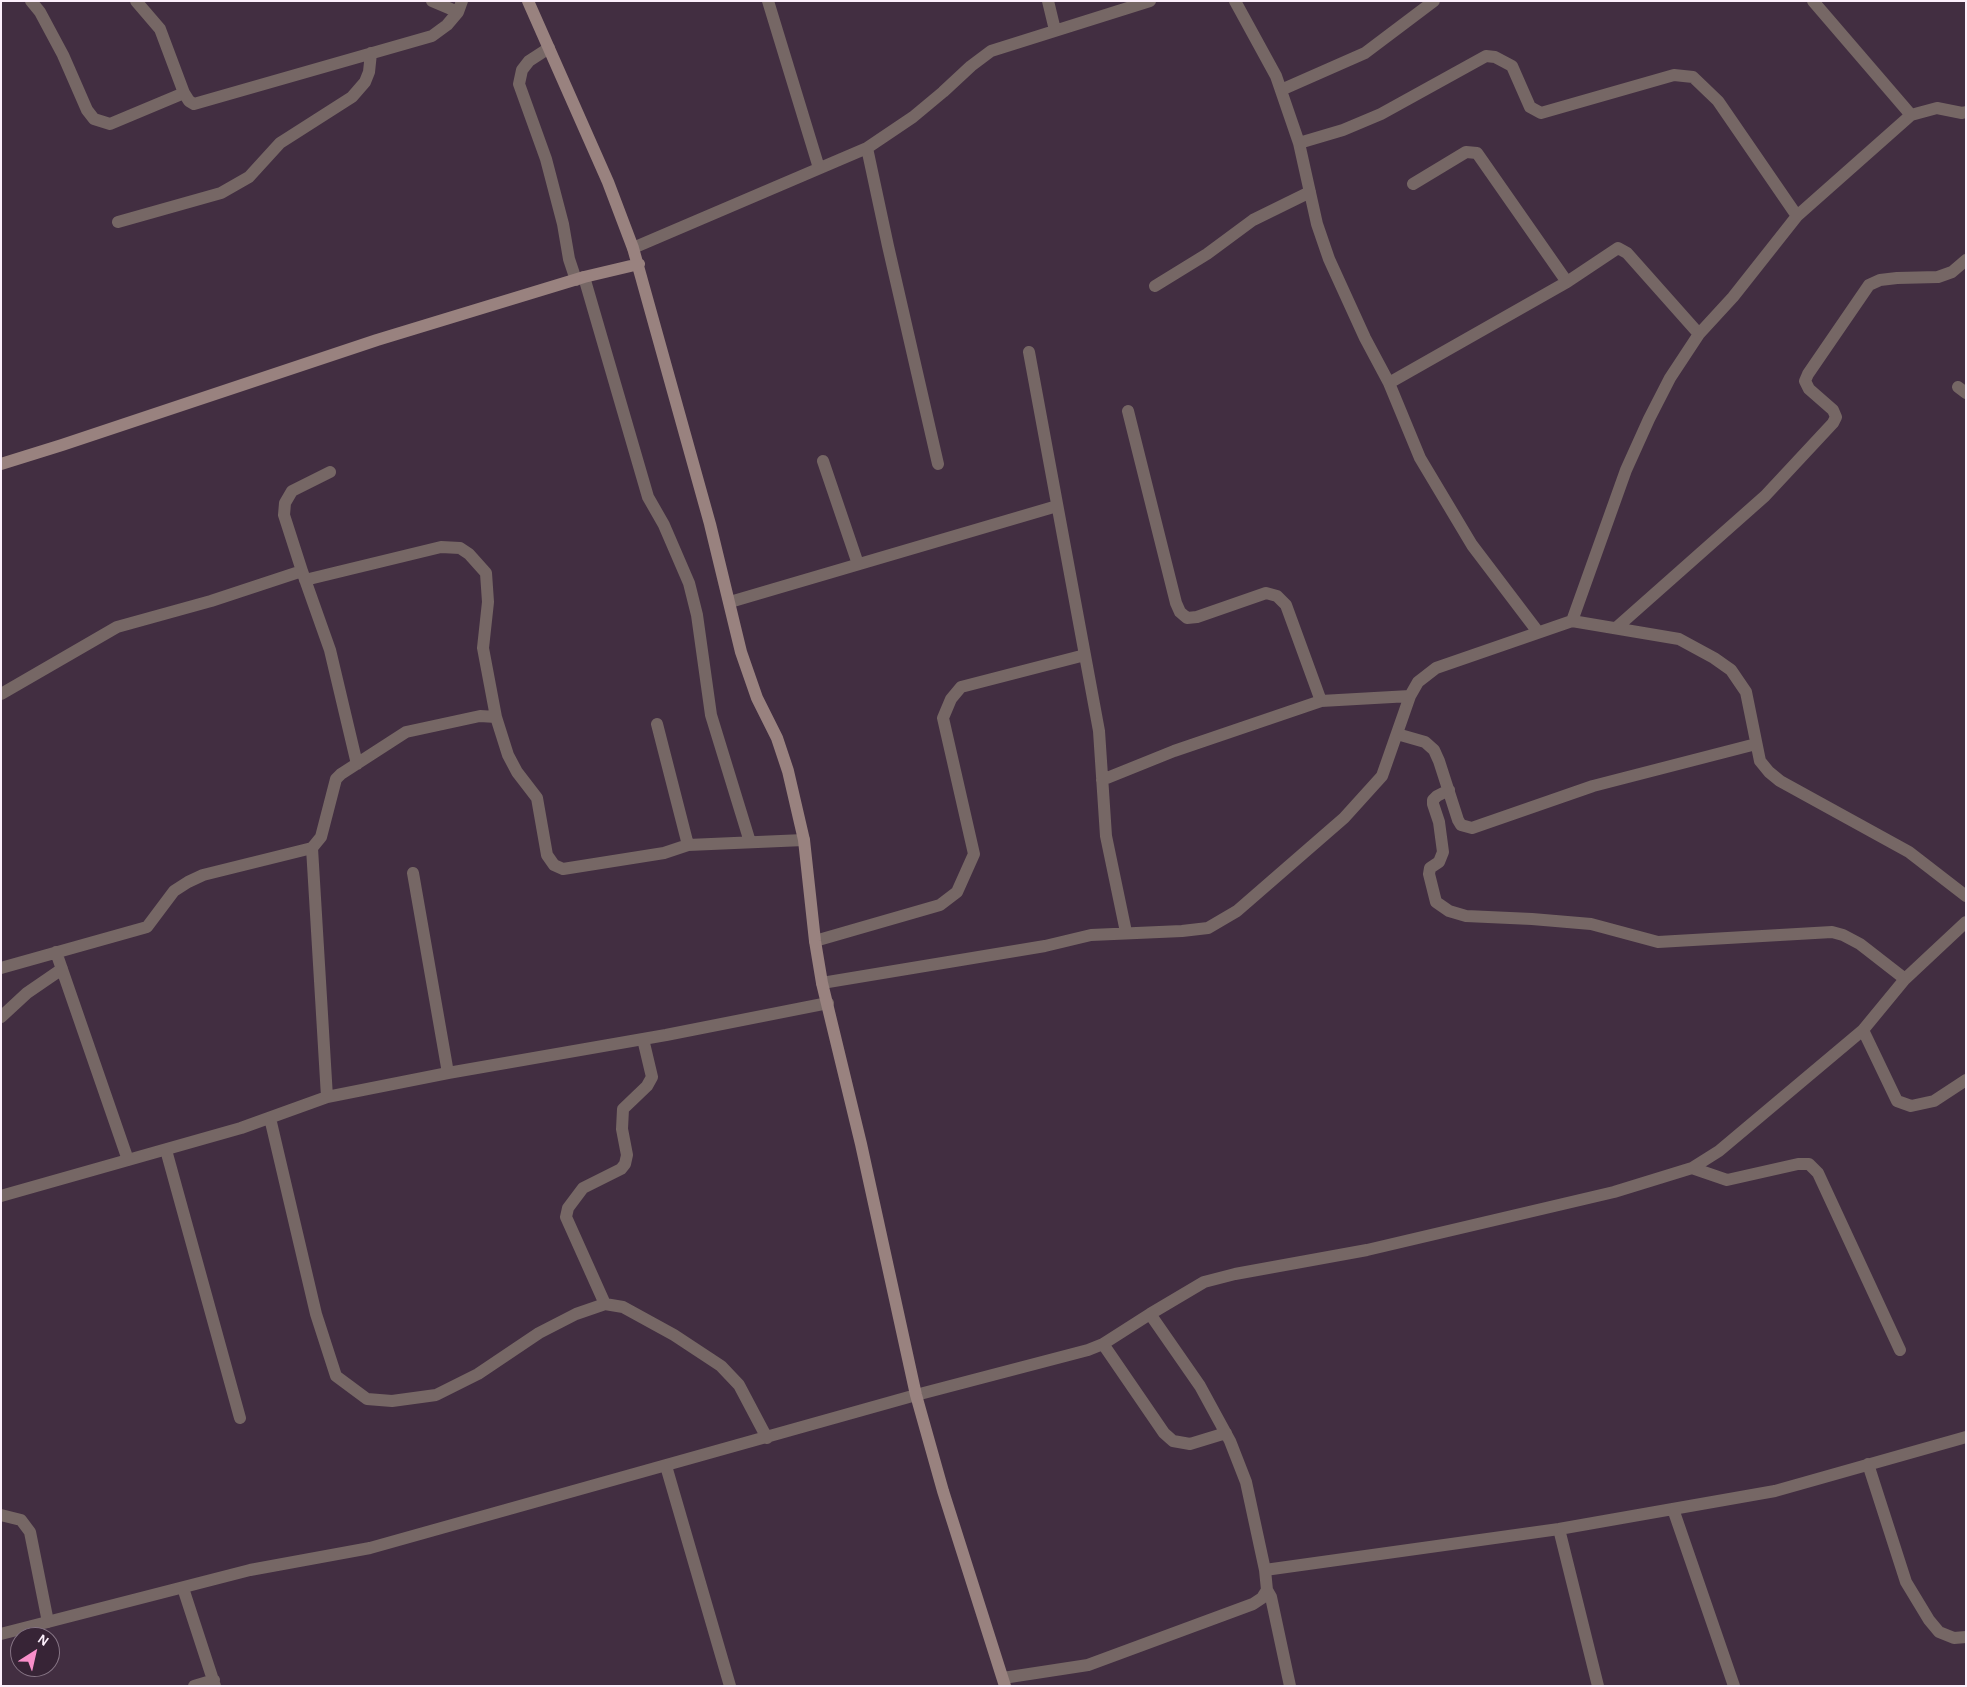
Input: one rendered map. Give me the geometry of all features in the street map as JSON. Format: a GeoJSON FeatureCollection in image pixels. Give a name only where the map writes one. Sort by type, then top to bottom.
{"type":"FeatureCollection","features":[{"type":"Feature","properties":{"kind":"main road"},"geometry":{"type":"LineString","coordinates":[[528,1],[608,182],[633,248],[710,524],[741,652],[754,689],[777,738],[788,771],[804,840],[815,941],[822,983],[861,1144],[916,1395],[946,1500],[1004,1682]]}},
{"type":"Feature","properties":{"kind":"main road"},"geometry":{"type":"LineString","coordinates":[[1,464],[377,340],[580,278],[638,264]]}},
{"type":"Feature","properties":{"kind":"street"},"geometry":{"type":"LineString","coordinates":[[31,1],[40,12],[87,110],[94,118],[110,124],[184,94]]}},
{"type":"Feature","properties":{"kind":"street"},"geometry":{"type":"LineString","coordinates":[[136,1],[160,28],[184,94],[194,104],[432,36],[447,25],[460,7],[432,1]]}},
{"type":"Feature","properties":{"kind":"street"},"geometry":{"type":"LineString","coordinates":[[768,1],[820,168]]}},
{"type":"Feature","properties":{"kind":"street"},"geometry":{"type":"LineString","coordinates":[[1048,1],[1055,30]]}},
{"type":"Feature","properties":{"kind":"street"},"geometry":{"type":"LineString","coordinates":[[1236,1],[1276,76],[1299,143],[1317,224],[1329,259],[1365,338],[1389,383],[1420,458],[1472,545],[1538,632]]}},
{"type":"Feature","properties":{"kind":"street"},"geometry":{"type":"LineString","coordinates":[[1281,90],[1365,52],[1434,1]]}},
{"type":"Feature","properties":{"kind":"street"},"geometry":{"type":"LineString","coordinates":[[1813,1],[1911,115]]}},
{"type":"Feature","properties":{"kind":"street"},"geometry":{"type":"LineString","coordinates":[[633,248],[867,148],[913,117],[970,66],[991,51],[1146,2]]}},
{"type":"Feature","properties":{"kind":"street"},"geometry":{"type":"LineString","coordinates":[[549,48],[529,61],[522,70],[519,84],[546,159],[563,224],[569,259],[580,278],[648,497],[664,525],[690,583],[697,615],[711,715],[750,842]]}},
{"type":"Feature","properties":{"kind":"street"},"geometry":{"type":"LineString","coordinates":[[118,222],[222,193],[249,177],[280,143],[352,97],[367,77],[371,53]]}},
{"type":"Feature","properties":{"kind":"street"},"geometry":{"type":"LineString","coordinates":[[1299,143],[1343,130],[1381,114],[1486,56],[1496,57],[1512,66],[1530,107],[1541,113],[1674,75],[1693,77],[1718,102],[1797,216]]}},
{"type":"Feature","properties":{"kind":"street"},"geometry":{"type":"LineString","coordinates":[[1572,621],[1626,470],[1648,418],[1670,378],[1699,334],[1733,297],[1797,216],[1911,115],[1937,108],[1964,114]]}},
{"type":"Feature","properties":{"kind":"street"},"geometry":{"type":"LineString","coordinates":[[867,148],[938,464]]}},
{"type":"Feature","properties":{"kind":"street"},"geometry":{"type":"LineString","coordinates":[[1413,184],[1466,152],[1477,153],[1567,282]]}},
{"type":"Feature","properties":{"kind":"street"},"geometry":{"type":"LineString","coordinates":[[1155,286],[1207,254],[1253,220],[1310,192]]}},
{"type":"Feature","properties":{"kind":"street"},"geometry":{"type":"LineString","coordinates":[[1389,383],[1567,282],[1618,248],[1627,253],[1699,334]]}},
{"type":"Feature","properties":{"kind":"street"},"geometry":{"type":"LineString","coordinates":[[1616,628],[1766,496],[1834,423],[1836,417],[1833,410],[1809,388],[1805,381],[1869,285],[1880,280],[1938,276],[1952,272],[1966,260]]}},
{"type":"Feature","properties":{"kind":"street"},"geometry":{"type":"LineString","coordinates":[[1029,352],[1099,731],[1106,836],[1126,932]]}},
{"type":"Feature","properties":{"kind":"street"},"geometry":{"type":"LineString","coordinates":[[1128,411],[1176,604],[1180,612],[1187,618],[1197,617],[1266,593],[1277,596],[1286,605],[1321,701]]}},
{"type":"Feature","properties":{"kind":"street"},"geometry":{"type":"LineString","coordinates":[[823,461],[858,564]]}},
{"type":"Feature","properties":{"kind":"street"},"geometry":{"type":"LineString","coordinates":[[330,472],[292,491],[284,504],[284,515],[330,650],[357,764]]}},
{"type":"Feature","properties":{"kind":"street"},"geometry":{"type":"LineString","coordinates":[[730,602],[1057,506]]}},
{"type":"Feature","properties":{"kind":"street"},"geometry":{"type":"LineString","coordinates":[[1,694],[117,627],[304,576],[441,546],[460,548],[469,554],[486,574],[488,602],[483,648],[496,717],[508,756],[517,772],[537,798],[547,855],[554,865],[563,869],[572,868],[664,853],[688,845],[804,840]]}},
{"type":"Feature","properties":{"kind":"street"},"geometry":{"type":"LineString","coordinates":[[822,983],[1045,946],[1092,935],[1208,928],[1237,911],[1344,818],[1382,776],[1410,696],[1418,682],[1436,668],[1572,621],[1679,639],[1714,658],[1731,670],[1746,692],[1760,762],[1780,781],[1909,852],[1966,896]]}},
{"type":"Feature","properties":{"kind":"street"},"geometry":{"type":"LineString","coordinates":[[815,941],[940,905],[957,892],[974,854],[942,718],[951,699],[961,688],[1085,655]]}},
{"type":"Feature","properties":{"kind":"street"},"geometry":{"type":"LineString","coordinates":[[1102,780],[1174,752],[1321,701],[1410,696]]}},
{"type":"Feature","properties":{"kind":"street"},"geometry":{"type":"LineString","coordinates":[[1,968],[148,927],[174,891],[188,882],[203,875],[312,848],[321,837],[336,779],[341,774],[406,732],[480,716],[496,717]]}},
{"type":"Feature","properties":{"kind":"street"},"geometry":{"type":"LineString","coordinates":[[657,724],[688,845]]}},
{"type":"Feature","properties":{"kind":"street"},"geometry":{"type":"LineString","coordinates":[[1397,734],[1425,742],[1434,750],[1458,820],[1461,825],[1472,828],[1593,786],[1756,744]]}},
{"type":"Feature","properties":{"kind":"street"},"geometry":{"type":"LineString","coordinates":[[1449,790],[1433,800],[1439,822],[1443,852],[1439,862],[1430,868],[1429,874],[1436,902],[1449,911],[1466,916],[1591,924],[1658,942],[1832,932],[1843,935],[1860,944],[1905,980]]}},
{"type":"Feature","properties":{"kind":"street"},"geometry":{"type":"LineString","coordinates":[[312,848],[327,1097]]}},
{"type":"Feature","properties":{"kind":"street"},"geometry":{"type":"LineString","coordinates":[[413,872],[448,1073]]}},
{"type":"Feature","properties":{"kind":"street"},"geometry":{"type":"LineString","coordinates":[[1,1634],[250,1570],[370,1548],[1103,1344],[1204,1282],[1235,1274],[1377,1248],[1614,1192],[1692,1168],[1719,1151],[1862,1030],[1905,980],[1966,922]]}},
{"type":"Feature","properties":{"kind":"street"},"geometry":{"type":"LineString","coordinates":[[56,952],[128,1160]]}},
{"type":"Feature","properties":{"kind":"street"},"geometry":{"type":"LineString","coordinates":[[1,1017],[27,993],[62,969]]}},
{"type":"Feature","properties":{"kind":"street"},"geometry":{"type":"LineString","coordinates":[[1,1196],[241,1128],[327,1097],[828,1003]]}},
{"type":"Feature","properties":{"kind":"street"},"geometry":{"type":"LineString","coordinates":[[1862,1030],[1898,1101],[1911,1106],[1934,1101],[1966,1080]]}},
{"type":"Feature","properties":{"kind":"street"},"geometry":{"type":"LineString","coordinates":[[605,1304],[566,1217],[568,1208],[583,1188],[621,1170],[625,1164],[627,1155],[622,1129],[623,1109],[647,1086],[652,1077],[644,1039]]}},
{"type":"Feature","properties":{"kind":"street"},"geometry":{"type":"LineString","coordinates":[[270,1118],[316,1314],[336,1376],[367,1399],[392,1401],[436,1394],[478,1374],[539,1333],[576,1314],[605,1304],[623,1307],[721,1366],[739,1385],[767,1438]]}},
{"type":"Feature","properties":{"kind":"street"},"geometry":{"type":"LineString","coordinates":[[166,1150],[240,1418]]}},
{"type":"Feature","properties":{"kind":"street"},"geometry":{"type":"LineString","coordinates":[[1692,1168],[1727,1180],[1798,1164],[1809,1164],[1814,1168],[1900,1350]]}},
{"type":"Feature","properties":{"kind":"street"},"geometry":{"type":"LineString","coordinates":[[1150,1314],[1200,1386],[1226,1433],[1246,1482],[1265,1570],[1267,1590],[1271,1597],[1290,1686]]}},
{"type":"Feature","properties":{"kind":"street"},"geometry":{"type":"LineString","coordinates":[[1103,1344],[1164,1433],[1173,1441],[1190,1444],[1226,1433]]}},
{"type":"Feature","properties":{"kind":"street"},"geometry":{"type":"LineString","coordinates":[[1265,1570],[1559,1529],[1775,1491],[1966,1437]]}},
{"type":"Feature","properties":{"kind":"street"},"geometry":{"type":"LineString","coordinates":[[1868,1464],[1906,1582],[1928,1620],[1939,1632],[1954,1638],[1966,1637]]}},
{"type":"Feature","properties":{"kind":"street"},"geometry":{"type":"LineString","coordinates":[[666,1466],[730,1686]]}},
{"type":"Feature","properties":{"kind":"street"},"geometry":{"type":"LineString","coordinates":[[1673,1509],[1734,1686]]}},
{"type":"Feature","properties":{"kind":"street"},"geometry":{"type":"LineString","coordinates":[[1,1515],[21,1520],[30,1532],[48,1622]]}},
{"type":"Feature","properties":{"kind":"street"},"geometry":{"type":"LineString","coordinates":[[1559,1529],[1598,1686]]}},
{"type":"Feature","properties":{"kind":"street"},"geometry":{"type":"LineString","coordinates":[[183,1588],[215,1683],[194,1686]]}},
{"type":"Feature","properties":{"kind":"street"},"geometry":{"type":"LineString","coordinates":[[1004,1682],[1088,1665],[1253,1604],[1262,1598],[1267,1590]]}}]}
